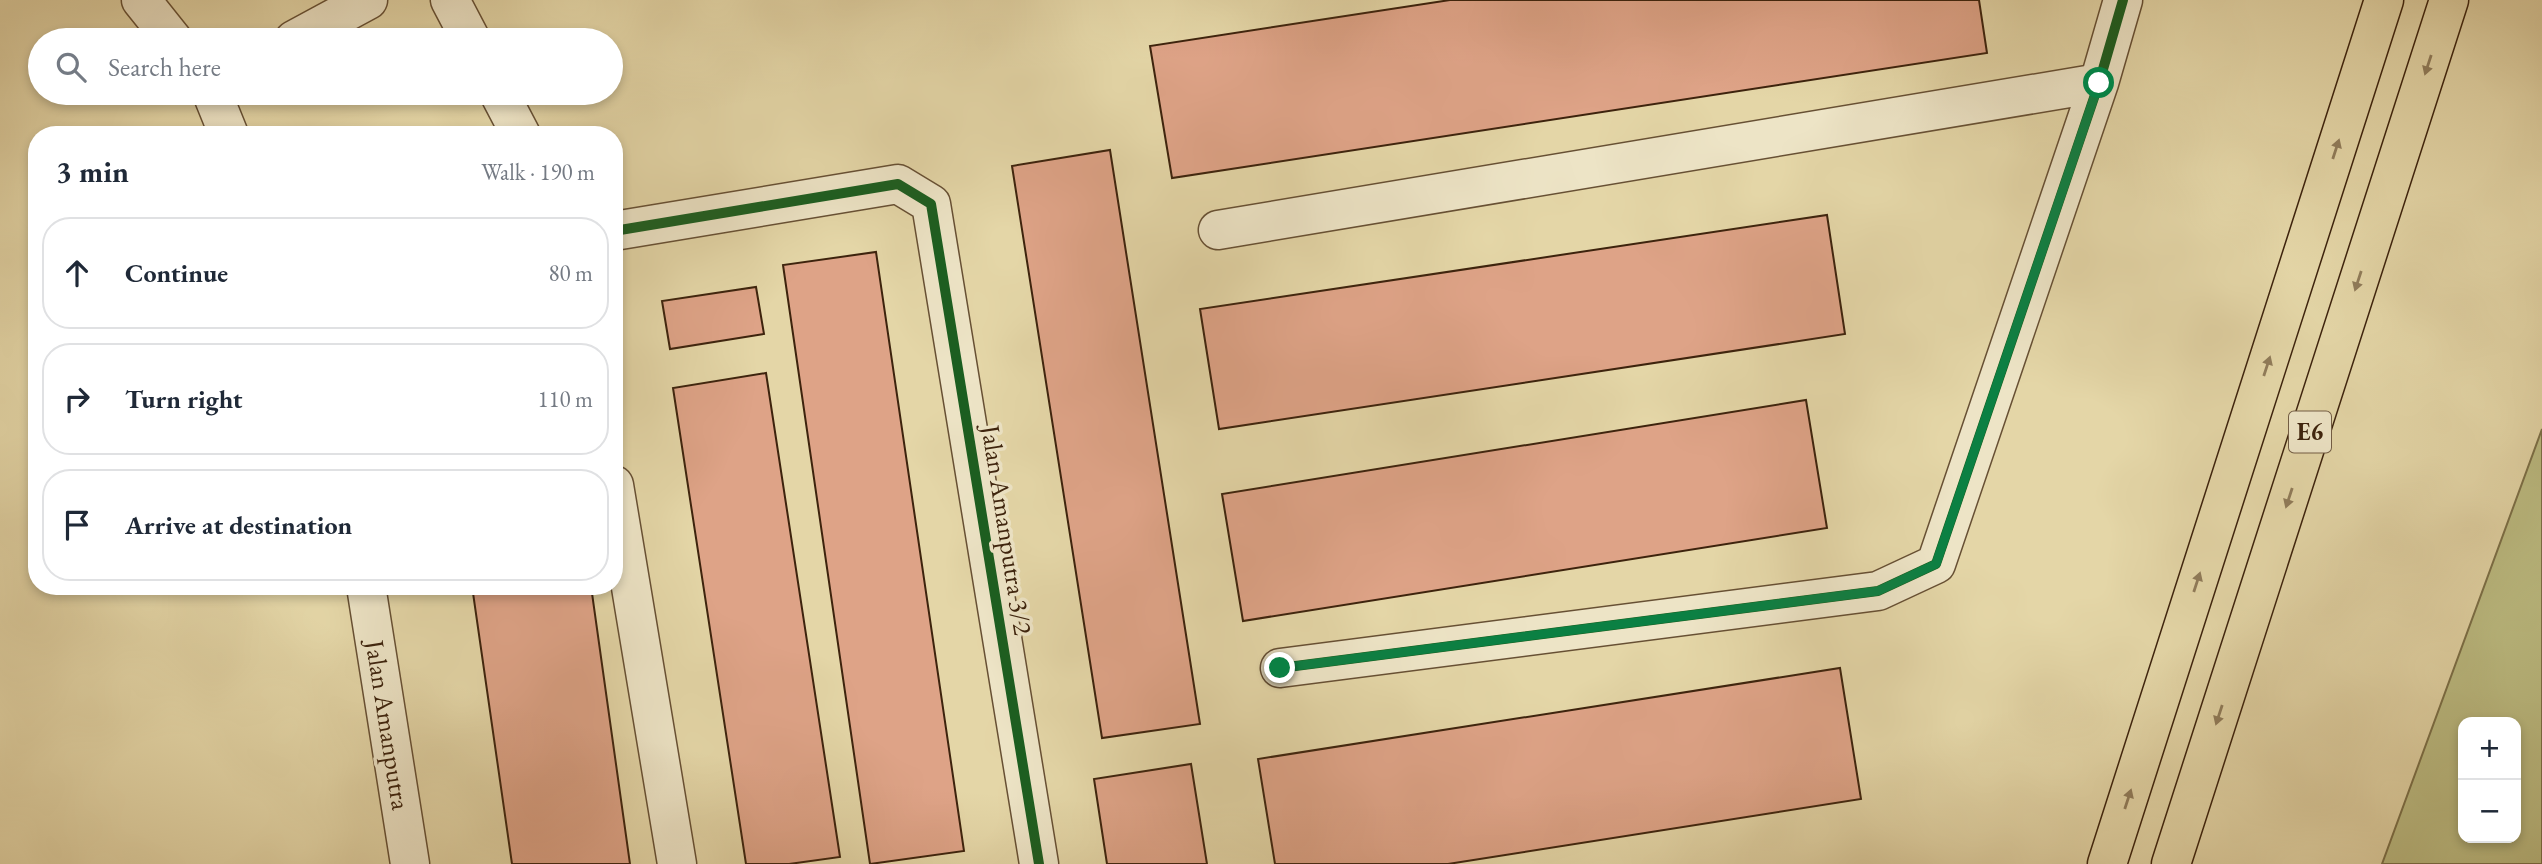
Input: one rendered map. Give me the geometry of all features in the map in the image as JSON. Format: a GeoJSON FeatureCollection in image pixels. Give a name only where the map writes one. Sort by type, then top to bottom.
{"type":"FeatureCollection","features":[{"type":"Feature","properties":{"kind":"highway","name":"E6"},"geometry":{"type":"LineString","coordinates":[[2107,864],[2384,0]]}},
{"type":"Feature","properties":{"kind":"highway","name":"E6"},"geometry":{"type":"LineString","coordinates":[[2171,864],[2449,0]]}},
{"type":"Feature","properties":{"kind":"street"},"geometry":{"type":"LineString","coordinates":[[141,0],[163,28]]}},
{"type":"Feature","properties":{"kind":"street"},"geometry":{"type":"LineString","coordinates":[[316,28],[368,0]]}},
{"type":"Feature","properties":{"kind":"street"},"geometry":{"type":"LineString","coordinates":[[450,0],[465,28]]}},
{"type":"Feature","properties":{"kind":"street"},"geometry":{"type":"LineString","coordinates":[[1280,668],[1878,591],[1936,564],[2099,83],[2123,0]]}},
{"type":"Feature","properties":{"kind":"street"},"geometry":{"type":"LineString","coordinates":[[1218,230],[2099,83]]}},
{"type":"Feature","properties":{"kind":"street"},"geometry":{"type":"LineString","coordinates":[[217,105],[225,126]]}},
{"type":"Feature","properties":{"kind":"street"},"geometry":{"type":"LineString","coordinates":[[505,105],[516,126]]}},
{"type":"Feature","properties":{"kind":"street","name":"Jalan Amanputra 3/2"},"geometry":{"type":"LineString","coordinates":[[623,229],[898,184],[930,204],[1039,864]]}},
{"type":"Feature","properties":{"kind":"street"},"geometry":{"type":"LineString","coordinates":[[623,539],[677,864]]}},
{"type":"Feature","properties":{"kind":"street","name":"Jalan Amanputra"},"geometry":{"type":"LineString","coordinates":[[367,595],[410,864]]}},
{"type":"Feature","properties":{"kind":"green space"},"geometry":{"type":"Polygon","coordinates":[[[2542,429],[2542,864],[2382,864],[2542,429]]]}},
{"type":"Feature","properties":{"kind":"building"},"geometry":{"type":"Polygon","coordinates":[[[1450,0],[1979,0],[1987,53],[1172,178],[1150,46],[1450,0]]]}},
{"type":"Feature","properties":{"kind":"building"},"geometry":{"type":"Polygon","coordinates":[[[1110,150],[1200,724],[1102,738],[1012,166],[1110,150]]]}},
{"type":"Feature","properties":{"kind":"building"},"geometry":{"type":"Polygon","coordinates":[[[1827,215],[1845,334],[1219,429],[1200,309],[1827,215]]]}},
{"type":"Feature","properties":{"kind":"building"},"geometry":{"type":"Polygon","coordinates":[[[876,252],[964,851],[870,864],[783,265],[876,252]]]}},
{"type":"Feature","properties":{"kind":"building"},"geometry":{"type":"Polygon","coordinates":[[[756,287],[764,334],[670,349],[662,301],[756,287]]]}},
{"type":"Feature","properties":{"kind":"building"},"geometry":{"type":"Polygon","coordinates":[[[766,373],[840,857],[789,864],[746,864],[673,388],[766,373]]]}},
{"type":"Feature","properties":{"kind":"building"},"geometry":{"type":"Polygon","coordinates":[[[1806,400],[1827,528],[1243,621],[1222,494],[1806,400]]]}},
{"type":"Feature","properties":{"kind":"building"},"geometry":{"type":"Polygon","coordinates":[[[473,595],[592,595],[630,864],[512,864],[473,595]]]}},
{"type":"Feature","properties":{"kind":"building"},"geometry":{"type":"Polygon","coordinates":[[[1840,668],[1861,799],[1448,864],[1275,864],[1258,759],[1840,668]]]}},
{"type":"Feature","properties":{"kind":"building"},"geometry":{"type":"Polygon","coordinates":[[[1191,764],[1207,864],[1107,864],[1094,779],[1191,764]]]}},
{"type":"Feature","properties":{"kind":"cycle path"},"geometry":{"type":"LineString","coordinates":[[1280,668],[1878,591],[1936,564],[2099,83],[2123,0]]}},
{"type":"Feature","properties":{"kind":"cycle path"},"geometry":{"type":"LineString","coordinates":[[623,230],[898,184],[931,204],[1039,864]]}},
{"type":"Feature","properties":{"kind":"route"},"geometry":{"type":"LineString","coordinates":[[1280,668],[1878,591],[1936,564],[2099,83]]}}]}
